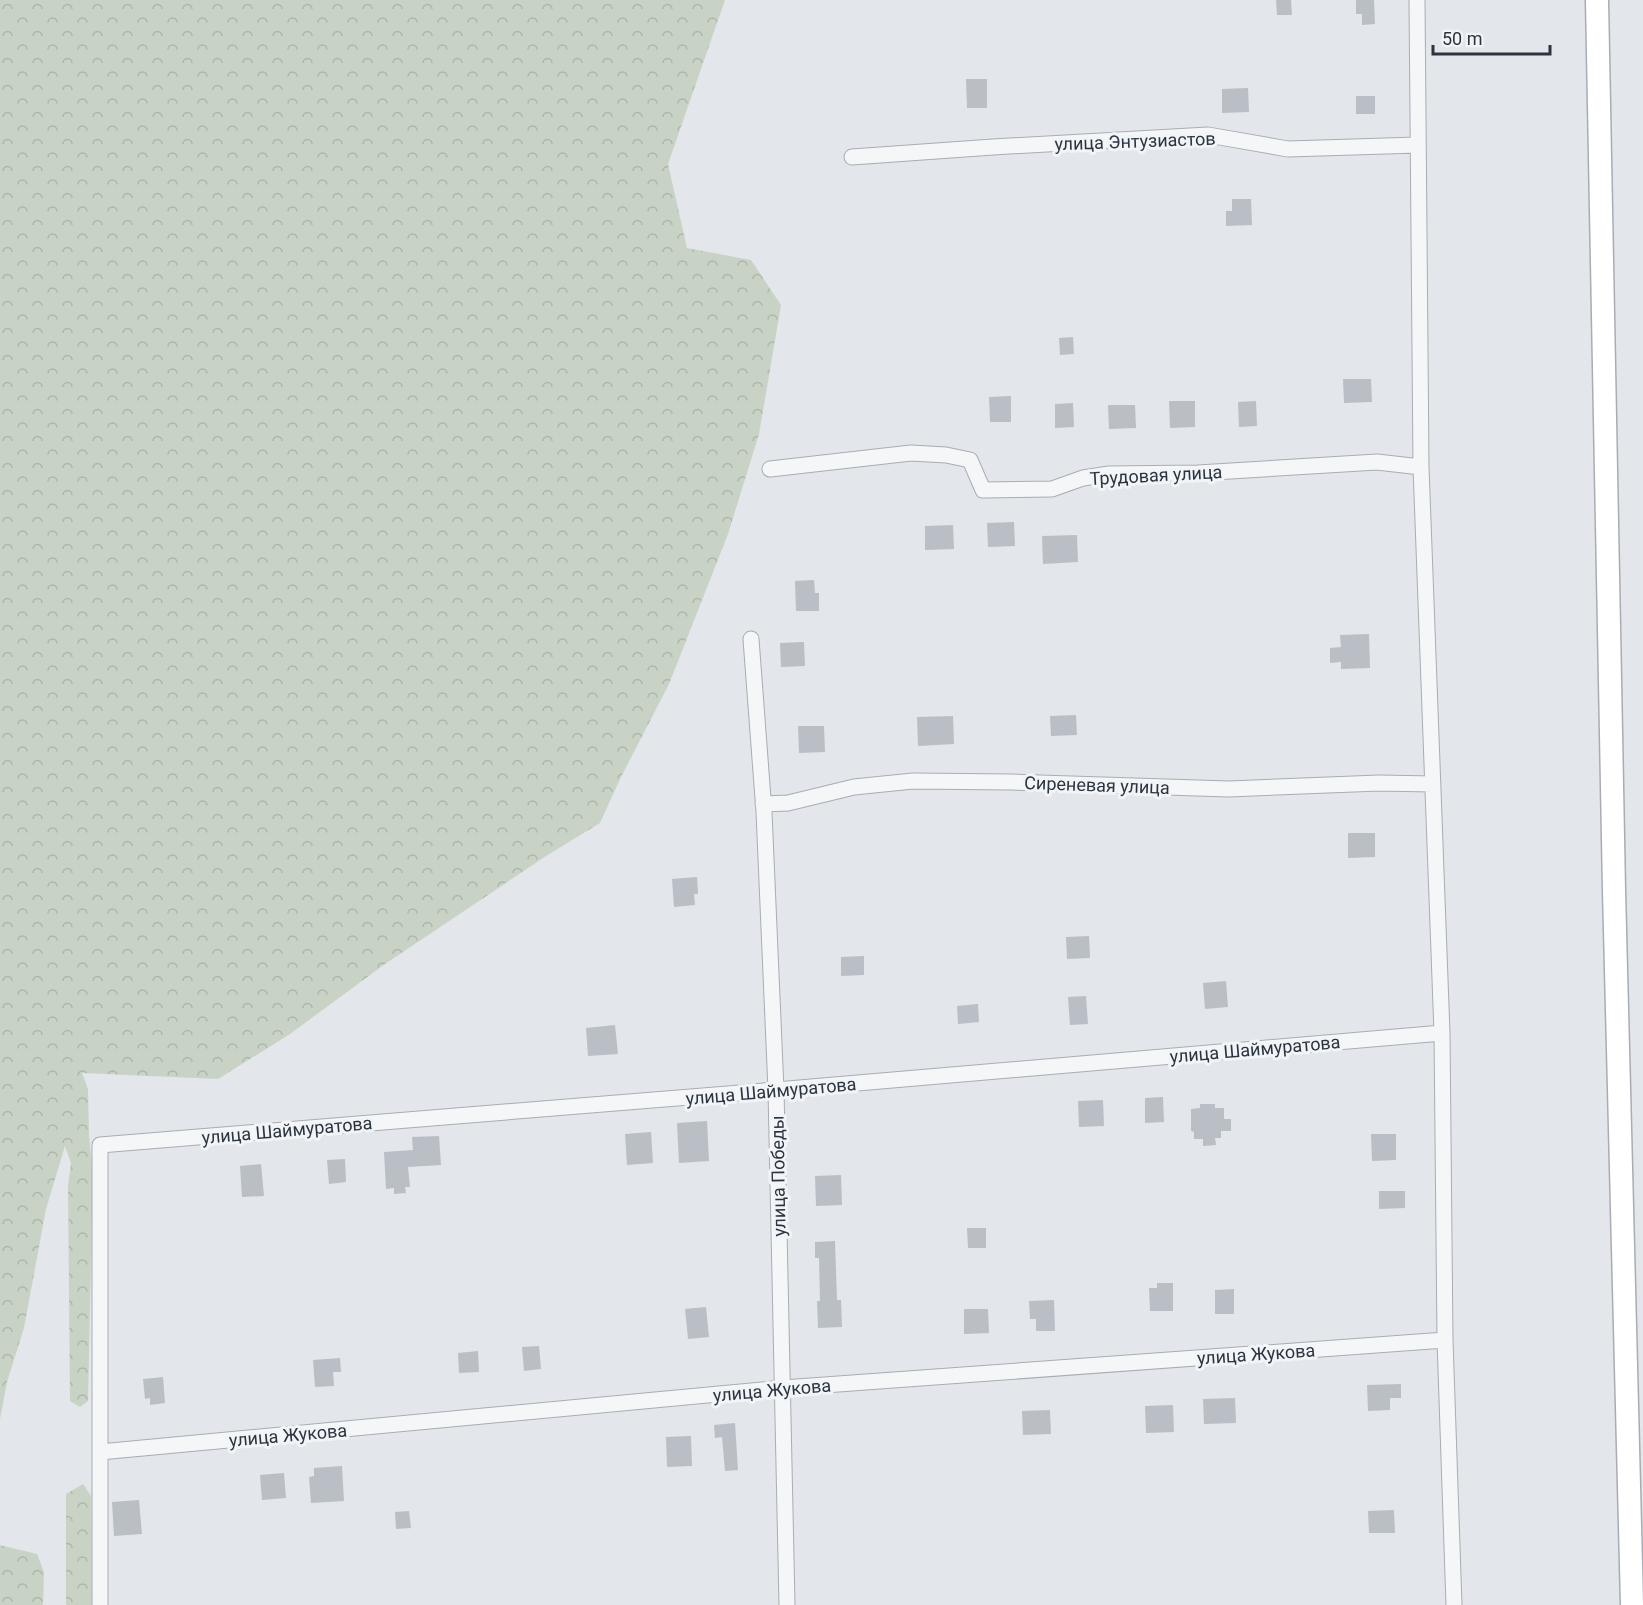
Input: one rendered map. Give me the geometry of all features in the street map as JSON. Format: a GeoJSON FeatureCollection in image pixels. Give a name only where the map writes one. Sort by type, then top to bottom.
{"type":"FeatureCollection","features":[{"type":"Feature","properties":{"kind":"main road"},"geometry":{"type":"LineString","coordinates":[[1597,0],[1613,878],[1632,1605]]}},
{"type":"Feature","properties":{"kind":"street"},"geometry":{"type":"LineString","coordinates":[[1417,0],[1421,467],[1442,1033],[1445,1340],[1454,1605]]}},
{"type":"Feature","properties":{"kind":"street","name":"улица Энтузиастов"},"geometry":{"type":"LineString","coordinates":[[852,157],[1208,135],[1288,149],[1419,145]]}},
{"type":"Feature","properties":{"kind":"street","name":"Трудовая улица"},"geometry":{"type":"LineString","coordinates":[[770,469],[911,453],[946,455],[970,460],[983,490],[1052,489],[1083,478],[1109,474],[1198,472],[1377,462],[1421,467]]}},
{"type":"Feature","properties":{"kind":"street","name":"улица Победы"},"geometry":{"type":"LineString","coordinates":[[751,639],[763,804],[776,1090],[787,1605]]}},
{"type":"Feature","properties":{"kind":"street","name":"Сиреневая улица"},"geometry":{"type":"LineString","coordinates":[[763,804],[788,803],[854,787],[913,781],[1229,789],[1379,783],[1433,784]]}},
{"type":"Feature","properties":{"kind":"street","name":"улица Шаймуратова"},"geometry":{"type":"LineString","coordinates":[[100,1452],[100,1145],[1442,1033]]}},
{"type":"Feature","properties":{"kind":"street","name":"улица Жукова"},"geometry":{"type":"LineString","coordinates":[[100,1452],[783,1388],[1445,1340]]}},
{"type":"Feature","properties":{"kind":"street"},"geometry":{"type":"LineString","coordinates":[[100,1452],[100,1605]]}},
{"type":"Feature","properties":{"kind":"green space"},"geometry":{"type":"Polygon","coordinates":[[[0,0],[725,0],[668,164],[687,248],[751,260],[781,305],[759,434],[728,534],[669,684],[600,823],[546,856],[385,964],[290,1034],[218,1079],[82,1073],[88,1089],[93,1175],[88,1401],[80,1407],[70,1401],[68,1186],[71,1163],[65,1146],[46,1209],[24,1328],[7,1382],[0,1419],[0,0]]]}},
{"type":"Feature","properties":{"kind":"green space"},"geometry":{"type":"Polygon","coordinates":[[[83,1484],[91,1496],[92,1605],[66,1605],[66,1494],[83,1484]]]}},
{"type":"Feature","properties":{"kind":"green space"},"geometry":{"type":"Polygon","coordinates":[[[0,1545],[37,1554],[44,1572],[43,1605],[0,1605],[0,1545]]]}},
{"type":"Feature","properties":{"kind":"building"},"geometry":{"type":"Polygon","coordinates":[[[1276,0],[1291,0],[1292,15],[1277,15],[1276,0]]]}},
{"type":"Feature","properties":{"kind":"building"},"geometry":{"type":"Polygon","coordinates":[[[1356,0],[1374,0],[1375,24],[1362,25],[1362,14],[1356,14],[1356,0]]]}},
{"type":"Feature","properties":{"kind":"building"},"geometry":{"type":"Polygon","coordinates":[[[966,79],[987,79],[987,108],[967,108],[966,79]]]}},
{"type":"Feature","properties":{"kind":"building"},"geometry":{"type":"Polygon","coordinates":[[[1248,88],[1249,112],[1222,113],[1222,89],[1248,88]]]}},
{"type":"Feature","properties":{"kind":"building"},"geometry":{"type":"Polygon","coordinates":[[[1356,96],[1375,96],[1375,114],[1356,114],[1356,96]]]}},
{"type":"Feature","properties":{"kind":"building"},"geometry":{"type":"Polygon","coordinates":[[[1232,199],[1251,199],[1252,225],[1226,226],[1226,211],[1232,211],[1232,199]]]}},
{"type":"Feature","properties":{"kind":"building"},"geometry":{"type":"Polygon","coordinates":[[[1073,337],[1074,354],[1060,355],[1059,338],[1073,337]]]}},
{"type":"Feature","properties":{"kind":"building"},"geometry":{"type":"Polygon","coordinates":[[[1343,379],[1371,379],[1372,402],[1344,403],[1343,379]]]}},
{"type":"Feature","properties":{"kind":"building"},"geometry":{"type":"Polygon","coordinates":[[[1011,396],[1011,422],[990,422],[989,397],[1011,396]]]}},
{"type":"Feature","properties":{"kind":"building"},"geometry":{"type":"Polygon","coordinates":[[[1169,401],[1195,401],[1195,427],[1170,428],[1169,401]]]}},
{"type":"Feature","properties":{"kind":"building"},"geometry":{"type":"Polygon","coordinates":[[[1256,401],[1257,426],[1239,427],[1238,402],[1256,401]]]}},
{"type":"Feature","properties":{"kind":"building"},"geometry":{"type":"Polygon","coordinates":[[[1073,403],[1074,427],[1055,428],[1055,404],[1073,403]]]}},
{"type":"Feature","properties":{"kind":"building"},"geometry":{"type":"Polygon","coordinates":[[[1108,405],[1135,405],[1136,428],[1109,429],[1108,405]]]}},
{"type":"Feature","properties":{"kind":"building"},"geometry":{"type":"Polygon","coordinates":[[[1014,522],[1015,546],[988,547],[987,523],[1014,522]]]}},
{"type":"Feature","properties":{"kind":"building"},"geometry":{"type":"Polygon","coordinates":[[[953,525],[954,549],[925,550],[925,526],[953,525]]]}},
{"type":"Feature","properties":{"kind":"building"},"geometry":{"type":"Polygon","coordinates":[[[1077,535],[1078,562],[1043,564],[1042,536],[1077,535]]]}},
{"type":"Feature","properties":{"kind":"building"},"geometry":{"type":"Polygon","coordinates":[[[814,580],[815,593],[819,593],[819,611],[796,611],[795,581],[814,580]]]}},
{"type":"Feature","properties":{"kind":"building"},"geometry":{"type":"Polygon","coordinates":[[[1369,634],[1370,668],[1341,669],[1341,662],[1330,663],[1330,648],[1341,647],[1340,635],[1369,634]]]}},
{"type":"Feature","properties":{"kind":"building"},"geometry":{"type":"Polygon","coordinates":[[[804,642],[805,666],[781,667],[780,643],[804,642]]]}},
{"type":"Feature","properties":{"kind":"building"},"geometry":{"type":"Polygon","coordinates":[[[1076,715],[1077,735],[1051,736],[1050,716],[1076,715]]]}},
{"type":"Feature","properties":{"kind":"building"},"geometry":{"type":"Polygon","coordinates":[[[953,716],[954,744],[918,746],[917,717],[953,716]]]}},
{"type":"Feature","properties":{"kind":"building"},"geometry":{"type":"Polygon","coordinates":[[[798,726],[824,726],[825,752],[799,753],[798,726]]]}},
{"type":"Feature","properties":{"kind":"building"},"geometry":{"type":"Polygon","coordinates":[[[1348,833],[1375,833],[1375,857],[1348,858],[1348,833]]]}},
{"type":"Feature","properties":{"kind":"building"},"geometry":{"type":"Polygon","coordinates":[[[697,877],[698,894],[694,894],[695,905],[674,907],[672,879],[697,877]]]}},
{"type":"Feature","properties":{"kind":"building"},"geometry":{"type":"Polygon","coordinates":[[[1089,936],[1090,958],[1067,959],[1066,937],[1089,936]]]}},
{"type":"Feature","properties":{"kind":"building"},"geometry":{"type":"Polygon","coordinates":[[[864,956],[864,975],[841,976],[841,957],[864,956]]]}},
{"type":"Feature","properties":{"kind":"building"},"geometry":{"type":"Polygon","coordinates":[[[1226,981],[1228,1007],[1205,1009],[1203,983],[1226,981]]]}},
{"type":"Feature","properties":{"kind":"building"},"geometry":{"type":"Polygon","coordinates":[[[1086,996],[1088,1024],[1070,1025],[1068,997],[1086,996]]]}},
{"type":"Feature","properties":{"kind":"building"},"geometry":{"type":"Polygon","coordinates":[[[978,1004],[979,1022],[958,1024],[957,1006],[978,1004]]]}},
{"type":"Feature","properties":{"kind":"building"},"geometry":{"type":"Polygon","coordinates":[[[615,1025],[618,1054],[588,1056],[586,1028],[615,1025]]]}},
{"type":"Feature","properties":{"kind":"building"},"geometry":{"type":"Polygon","coordinates":[[[1163,1097],[1164,1122],[1145,1123],[1145,1098],[1163,1097]]]}},
{"type":"Feature","properties":{"kind":"building"},"geometry":{"type":"Polygon","coordinates":[[[1103,1100],[1104,1126],[1079,1127],[1078,1101],[1103,1100]]]}},
{"type":"Feature","properties":{"kind":"building"},"geometry":{"type":"Polygon","coordinates":[[[1200,1104],[1215,1104],[1215,1108],[1224,1108],[1224,1119],[1231,1119],[1231,1131],[1221,1131],[1221,1138],[1215,1138],[1216,1145],[1203,1146],[1203,1139],[1194,1139],[1194,1132],[1191,1131],[1191,1109],[1200,1108],[1200,1104]]]}},
{"type":"Feature","properties":{"kind":"building"},"geometry":{"type":"Polygon","coordinates":[[[707,1121],[709,1161],[679,1163],[677,1123],[707,1121]]]}},
{"type":"Feature","properties":{"kind":"building"},"geometry":{"type":"Polygon","coordinates":[[[651,1132],[653,1163],[627,1165],[625,1134],[651,1132]]]}},
{"type":"Feature","properties":{"kind":"building"},"geometry":{"type":"Polygon","coordinates":[[[1371,1134],[1396,1134],[1396,1160],[1372,1161],[1371,1134]]]}},
{"type":"Feature","properties":{"kind":"building"},"geometry":{"type":"Polygon","coordinates":[[[439,1136],[441,1165],[408,1167],[410,1187],[405,1187],[406,1193],[394,1194],[394,1188],[386,1189],[384,1152],[413,1150],[412,1137],[439,1136]]]}},
{"type":"Feature","properties":{"kind":"building"},"geometry":{"type":"Polygon","coordinates":[[[345,1159],[346,1182],[329,1184],[327,1160],[345,1159]]]}},
{"type":"Feature","properties":{"kind":"building"},"geometry":{"type":"Polygon","coordinates":[[[261,1164],[264,1196],[242,1197],[240,1166],[261,1164]]]}},
{"type":"Feature","properties":{"kind":"building"},"geometry":{"type":"Polygon","coordinates":[[[841,1175],[842,1205],[816,1206],[815,1176],[841,1175]]]}},
{"type":"Feature","properties":{"kind":"building"},"geometry":{"type":"Polygon","coordinates":[[[1379,1191],[1405,1191],[1405,1208],[1379,1209],[1379,1191]]]}},
{"type":"Feature","properties":{"kind":"building"},"geometry":{"type":"Polygon","coordinates":[[[967,1228],[986,1228],[986,1248],[968,1248],[967,1228]]]}},
{"type":"Feature","properties":{"kind":"building"},"geometry":{"type":"Polygon","coordinates":[[[835,1241],[837,1300],[841,1300],[842,1327],[818,1328],[819,1258],[815,1258],[815,1242],[835,1241]]]}},
{"type":"Feature","properties":{"kind":"building"},"geometry":{"type":"Polygon","coordinates":[[[1157,1283],[1173,1283],[1173,1311],[1150,1311],[1149,1288],[1157,1288],[1157,1283]]]}},
{"type":"Feature","properties":{"kind":"building"},"geometry":{"type":"Polygon","coordinates":[[[1234,1289],[1234,1314],[1215,1314],[1215,1290],[1234,1289]]]}},
{"type":"Feature","properties":{"kind":"building"},"geometry":{"type":"Polygon","coordinates":[[[1054,1300],[1055,1331],[1036,1331],[1036,1319],[1030,1319],[1029,1301],[1054,1300]]]}},
{"type":"Feature","properties":{"kind":"building"},"geometry":{"type":"Polygon","coordinates":[[[706,1307],[709,1337],[688,1339],[685,1309],[706,1307]]]}},
{"type":"Feature","properties":{"kind":"building"},"geometry":{"type":"Polygon","coordinates":[[[964,1309],[988,1309],[989,1333],[964,1334],[964,1309]]]}},
{"type":"Feature","properties":{"kind":"building"},"geometry":{"type":"Polygon","coordinates":[[[539,1346],[541,1369],[524,1371],[522,1347],[539,1346]]]}},
{"type":"Feature","properties":{"kind":"building"},"geometry":{"type":"Polygon","coordinates":[[[478,1351],[479,1372],[459,1373],[458,1353],[478,1351]]]}},
{"type":"Feature","properties":{"kind":"building"},"geometry":{"type":"Polygon","coordinates":[[[340,1358],[341,1372],[333,1372],[334,1386],[315,1387],[313,1360],[340,1358]]]}},
{"type":"Feature","properties":{"kind":"building"},"geometry":{"type":"Polygon","coordinates":[[[163,1377],[165,1403],[150,1405],[150,1398],[145,1399],[143,1379],[163,1377]]]}},
{"type":"Feature","properties":{"kind":"building"},"geometry":{"type":"Polygon","coordinates":[[[1401,1384],[1401,1398],[1390,1398],[1390,1410],[1368,1411],[1367,1385],[1401,1384]]]}},
{"type":"Feature","properties":{"kind":"building"},"geometry":{"type":"Polygon","coordinates":[[[1235,1398],[1236,1423],[1204,1424],[1203,1399],[1235,1398]]]}},
{"type":"Feature","properties":{"kind":"building"},"geometry":{"type":"Polygon","coordinates":[[[1173,1405],[1174,1432],[1146,1433],[1145,1406],[1173,1405]]]}},
{"type":"Feature","properties":{"kind":"building"},"geometry":{"type":"Polygon","coordinates":[[[1050,1410],[1051,1434],[1023,1435],[1022,1411],[1050,1410]]]}},
{"type":"Feature","properties":{"kind":"building"},"geometry":{"type":"Polygon","coordinates":[[[735,1423],[738,1470],[725,1471],[722,1437],[715,1438],[714,1425],[735,1423]]]}},
{"type":"Feature","properties":{"kind":"building"},"geometry":{"type":"Polygon","coordinates":[[[691,1436],[692,1466],[667,1467],[666,1437],[691,1436]]]}},
{"type":"Feature","properties":{"kind":"building"},"geometry":{"type":"Polygon","coordinates":[[[342,1466],[344,1501],[311,1503],[309,1477],[314,1476],[314,1468],[342,1466]]]}},
{"type":"Feature","properties":{"kind":"building"},"geometry":{"type":"Polygon","coordinates":[[[284,1473],[286,1498],[262,1500],[260,1475],[284,1473]]]}},
{"type":"Feature","properties":{"kind":"building"},"geometry":{"type":"Polygon","coordinates":[[[139,1500],[142,1534],[114,1536],[112,1502],[139,1500]]]}},
{"type":"Feature","properties":{"kind":"building"},"geometry":{"type":"Polygon","coordinates":[[[1394,1510],[1395,1533],[1369,1533],[1368,1511],[1394,1510]]]}},
{"type":"Feature","properties":{"kind":"building"},"geometry":{"type":"Polygon","coordinates":[[[409,1511],[411,1528],[396,1529],[395,1512],[409,1511]]]}}]}
